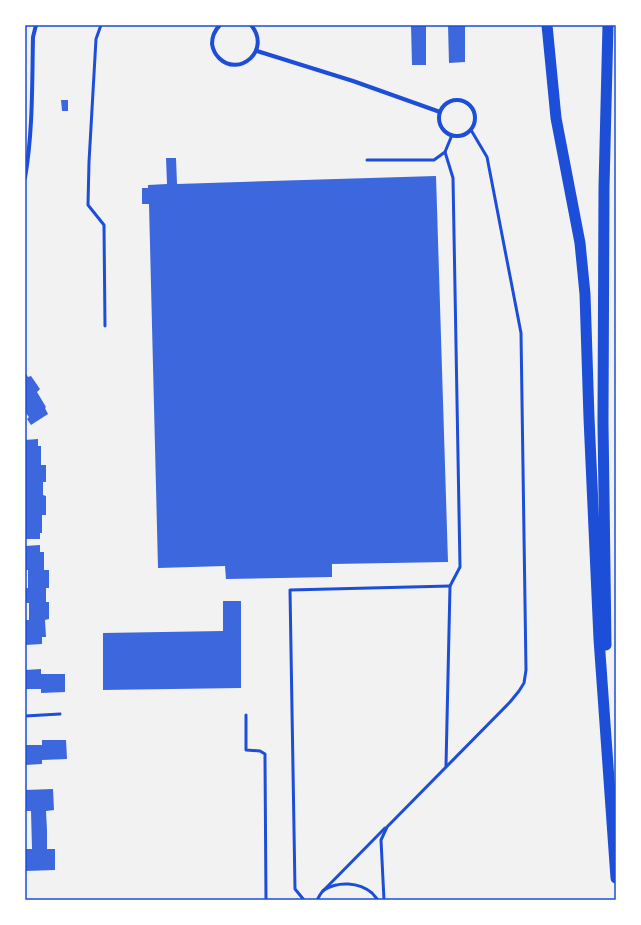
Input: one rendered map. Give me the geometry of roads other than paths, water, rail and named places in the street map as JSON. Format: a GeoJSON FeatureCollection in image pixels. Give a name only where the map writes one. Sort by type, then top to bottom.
{"type":"FeatureCollection","features":[{"type":"Feature","properties":{"kind":"highway"},"geometry":{"type":"LineString","coordinates":[[547,25],[556,118],[580,243],[585,294],[588,418],[599,639],[615,859]]}},
{"type":"Feature","properties":{"kind":"highway"},"geometry":{"type":"LineString","coordinates":[[608,25],[604,195],[603,422],[606,653],[616,878]]}},
{"type":"Feature","properties":{"kind":"street"},"geometry":{"type":"LineString","coordinates":[[25,178],[28,162],[31,117],[33,37],[36,25]]}},
{"type":"Feature","properties":{"kind":"street"},"geometry":{"type":"LineString","coordinates":[[220,25],[213,35],[213,48],[216,55],[222,61],[235,65],[245,63],[252,58],[256,51],[258,43],[256,32],[251,25]]}},
{"type":"Feature","properties":{"kind":"street"},"geometry":{"type":"LineString","coordinates":[[256,51],[354,81],[440,112]]}},
{"type":"Feature","properties":{"kind":"street"},"geometry":{"type":"LineString","coordinates":[[454,100],[466,102],[474,110],[475,116],[475,122],[470,130],[463,135],[458,136],[452,135],[443,129],[439,117],[443,106],[454,100]]}},
{"type":"Feature","properties":{"kind":"lane"},"geometry":{"type":"LineString","coordinates":[[101,25],[96,39],[88,205],[104,225],[105,326]]}},
{"type":"Feature","properties":{"kind":"lane"},"geometry":{"type":"LineString","coordinates":[[317,900],[323,890],[510,702],[524,683],[526,670],[521,333],[487,157],[470,130]]}},
{"type":"Feature","properties":{"kind":"lane"},"geometry":{"type":"LineString","coordinates":[[367,160],[434,160],[445,152],[452,135]]}},
{"type":"Feature","properties":{"kind":"lane"},"geometry":{"type":"LineString","coordinates":[[445,152],[453,178],[460,567],[450,586],[446,766]]}},
{"type":"Feature","properties":{"kind":"lane"},"geometry":{"type":"LineString","coordinates":[[304,900],[295,888],[290,590],[450,586]]}},
{"type":"Feature","properties":{"kind":"lane"},"geometry":{"type":"LineString","coordinates":[[25,716],[60,714]]}},
{"type":"Feature","properties":{"kind":"lane"},"geometry":{"type":"LineString","coordinates":[[246,715],[246,750],[260,751],[264,754],[265,759],[266,900]]}},
{"type":"Feature","properties":{"kind":"lane"},"geometry":{"type":"LineString","coordinates":[[384,900],[381,840],[387,827]]}},
{"type":"Feature","properties":{"kind":"lane"},"geometry":{"type":"LineString","coordinates":[[323,890],[337,885],[349,884],[361,886],[372,893],[378,900]]}}]}
